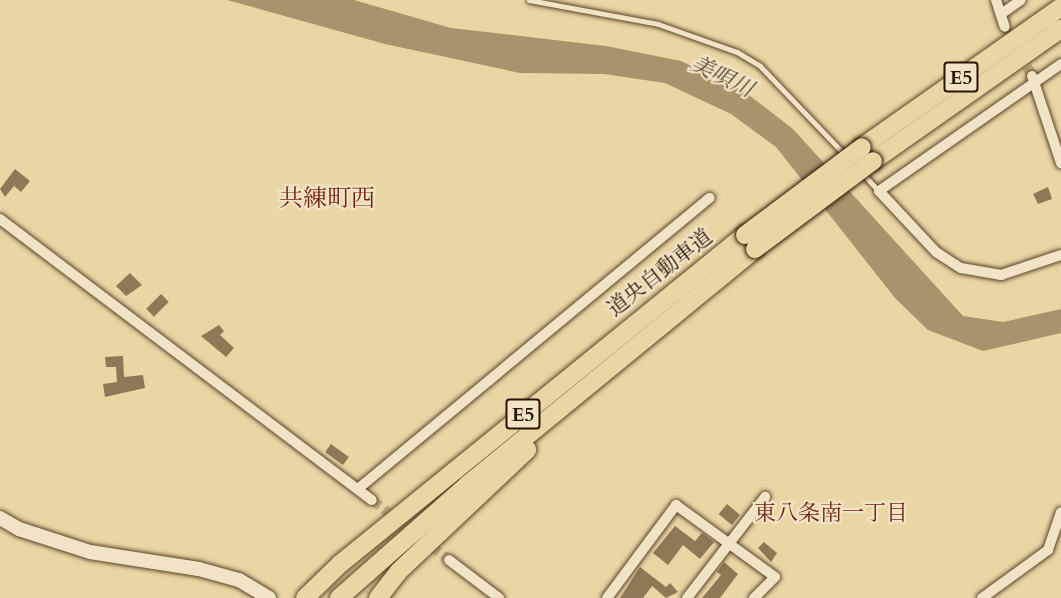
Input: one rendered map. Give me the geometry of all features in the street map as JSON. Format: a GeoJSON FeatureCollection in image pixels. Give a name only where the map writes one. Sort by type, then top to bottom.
{"type":"FeatureCollection","features":[{"type":"Feature","properties":{"kind":"highway","name":"道央自動車道"},"geometry":{"type":"LineString","coordinates":[[296,598],[750,242],[1061,7]]}},
{"type":"Feature","properties":{"kind":"highway","name":"道央自動車道"},"geometry":{"type":"LineString","coordinates":[[867,154],[1061,28]]}},
{"type":"Feature","properties":{"kind":"highway","name":"道央自動車道"},"geometry":{"type":"LineString","coordinates":[[339,598],[666,320],[750,242]]}},
{"type":"Feature","properties":{"kind":"highway"},"geometry":{"type":"LineString","coordinates":[[378,598],[460,511],[666,320]]}},
{"type":"Feature","properties":{"kind":"street"},"geometry":{"type":"LineString","coordinates":[[996,0],[1005,27]]}},
{"type":"Feature","properties":{"kind":"street"},"geometry":{"type":"LineString","coordinates":[[1001,14],[1021,0]]}},
{"type":"Feature","properties":{"kind":"street"},"geometry":{"type":"LineString","coordinates":[[1061,64],[1032,79],[879,191],[936,252],[961,268],[1001,275],[1061,255]]}},
{"type":"Feature","properties":{"kind":"street"},"geometry":{"type":"LineString","coordinates":[[1032,79],[1061,163]]}},
{"type":"Feature","properties":{"kind":"street"},"geometry":{"type":"LineString","coordinates":[[359,488],[709,198]]}},
{"type":"Feature","properties":{"kind":"street"},"geometry":{"type":"LineString","coordinates":[[0,219],[372,500]]}},
{"type":"Feature","properties":{"kind":"street"},"geometry":{"type":"LineString","coordinates":[[687,598],[765,496]]}},
{"type":"Feature","properties":{"kind":"street"},"geometry":{"type":"LineString","coordinates":[[607,598],[676,505],[775,578],[754,598]]}},
{"type":"Feature","properties":{"kind":"street"},"geometry":{"type":"LineString","coordinates":[[982,598],[1048,550],[1061,512]]}},
{"type":"Feature","properties":{"kind":"street"},"geometry":{"type":"LineString","coordinates":[[0,518],[20,529],[90,552],[229,578],[269,598]]}},
{"type":"Feature","properties":{"kind":"street"},"geometry":{"type":"LineString","coordinates":[[449,560],[499,598]]}},
{"type":"Feature","properties":{"kind":"lane"},"geometry":{"type":"LineString","coordinates":[[529,0],[658,24],[737,52],[760,66],[879,191]]}},
{"type":"Feature","properties":{"kind":"shaded area"},"geometry":{"type":"Polygon","coordinates":[[[227,0],[354,0],[451,28],[606,46],[681,61],[745,92],[793,129],[963,316],[1003,322],[1061,309],[1061,333],[983,351],[928,330],[895,298],[776,147],[731,114],[665,83],[604,74],[520,73],[385,44],[227,0]]]}},
{"type":"Feature","properties":{"kind":"building"},"geometry":{"type":"Polygon","coordinates":[[[15,169],[30,181],[21,192],[14,186],[5,197],[0,189],[15,169]]]}},
{"type":"Feature","properties":{"kind":"building"},"geometry":{"type":"Polygon","coordinates":[[[1048,187],[1052,199],[1038,204],[1033,194],[1048,187]]]}},
{"type":"Feature","properties":{"kind":"building"},"geometry":{"type":"Polygon","coordinates":[[[130,273],[142,285],[126,296],[116,286],[130,273]]]}},
{"type":"Feature","properties":{"kind":"building"},"geometry":{"type":"Polygon","coordinates":[[[161,294],[169,302],[154,317],[146,309],[161,294]]]}},
{"type":"Feature","properties":{"kind":"building"},"geometry":{"type":"Polygon","coordinates":[[[219,325],[224,331],[220,335],[234,348],[226,357],[201,336],[219,325]]]}},
{"type":"Feature","properties":{"kind":"building"},"geometry":{"type":"Polygon","coordinates":[[[123,356],[124,377],[143,375],[145,388],[105,397],[103,384],[117,382],[116,367],[106,367],[105,357],[123,356]]]}},
{"type":"Feature","properties":{"kind":"building"},"geometry":{"type":"Polygon","coordinates":[[[331,444],[349,457],[343,465],[325,452],[331,444]]]}},
{"type":"Feature","properties":{"kind":"building"},"geometry":{"type":"Polygon","coordinates":[[[727,504],[740,515],[732,525],[719,514],[727,504]]]}},
{"type":"Feature","properties":{"kind":"building"},"geometry":{"type":"Polygon","coordinates":[[[675,526],[695,541],[702,533],[714,542],[700,559],[683,545],[668,565],[653,553],[675,526]]]}},
{"type":"Feature","properties":{"kind":"building"},"geometry":{"type":"Polygon","coordinates":[[[764,542],[777,553],[771,562],[758,548],[764,542]]]}},
{"type":"Feature","properties":{"kind":"building"},"geometry":{"type":"Polygon","coordinates":[[[724,562],[738,574],[720,598],[702,598],[721,575],[717,572],[724,562]]]}},
{"type":"Feature","properties":{"kind":"building"},"geometry":{"type":"Polygon","coordinates":[[[640,567],[666,587],[670,583],[678,592],[666,598],[652,586],[643,598],[620,598],[640,567]]]}},
{"type":"Feature","properties":{"kind":"tunnel"},"geometry":{"type":"LineString","coordinates":[[1005,27],[1032,76]]}},
{"type":"Feature","properties":{"kind":"tunnel"},"geometry":{"type":"LineString","coordinates":[[372,500],[449,560]]}},
{"type":"Feature","properties":{"kind":"district","name":"共練町西"},"geometry":{"type":"Point","coordinates":[327,199]}},
{"type":"Feature","properties":{"kind":"district","name":"東八条南一丁目"},"geometry":{"type":"Point","coordinates":[831,514]}},
{"type":"Feature","properties":{"kind":"water label","name":"美唄川"},"geometry":{"type":"Point","coordinates":[722,77]}}]}
